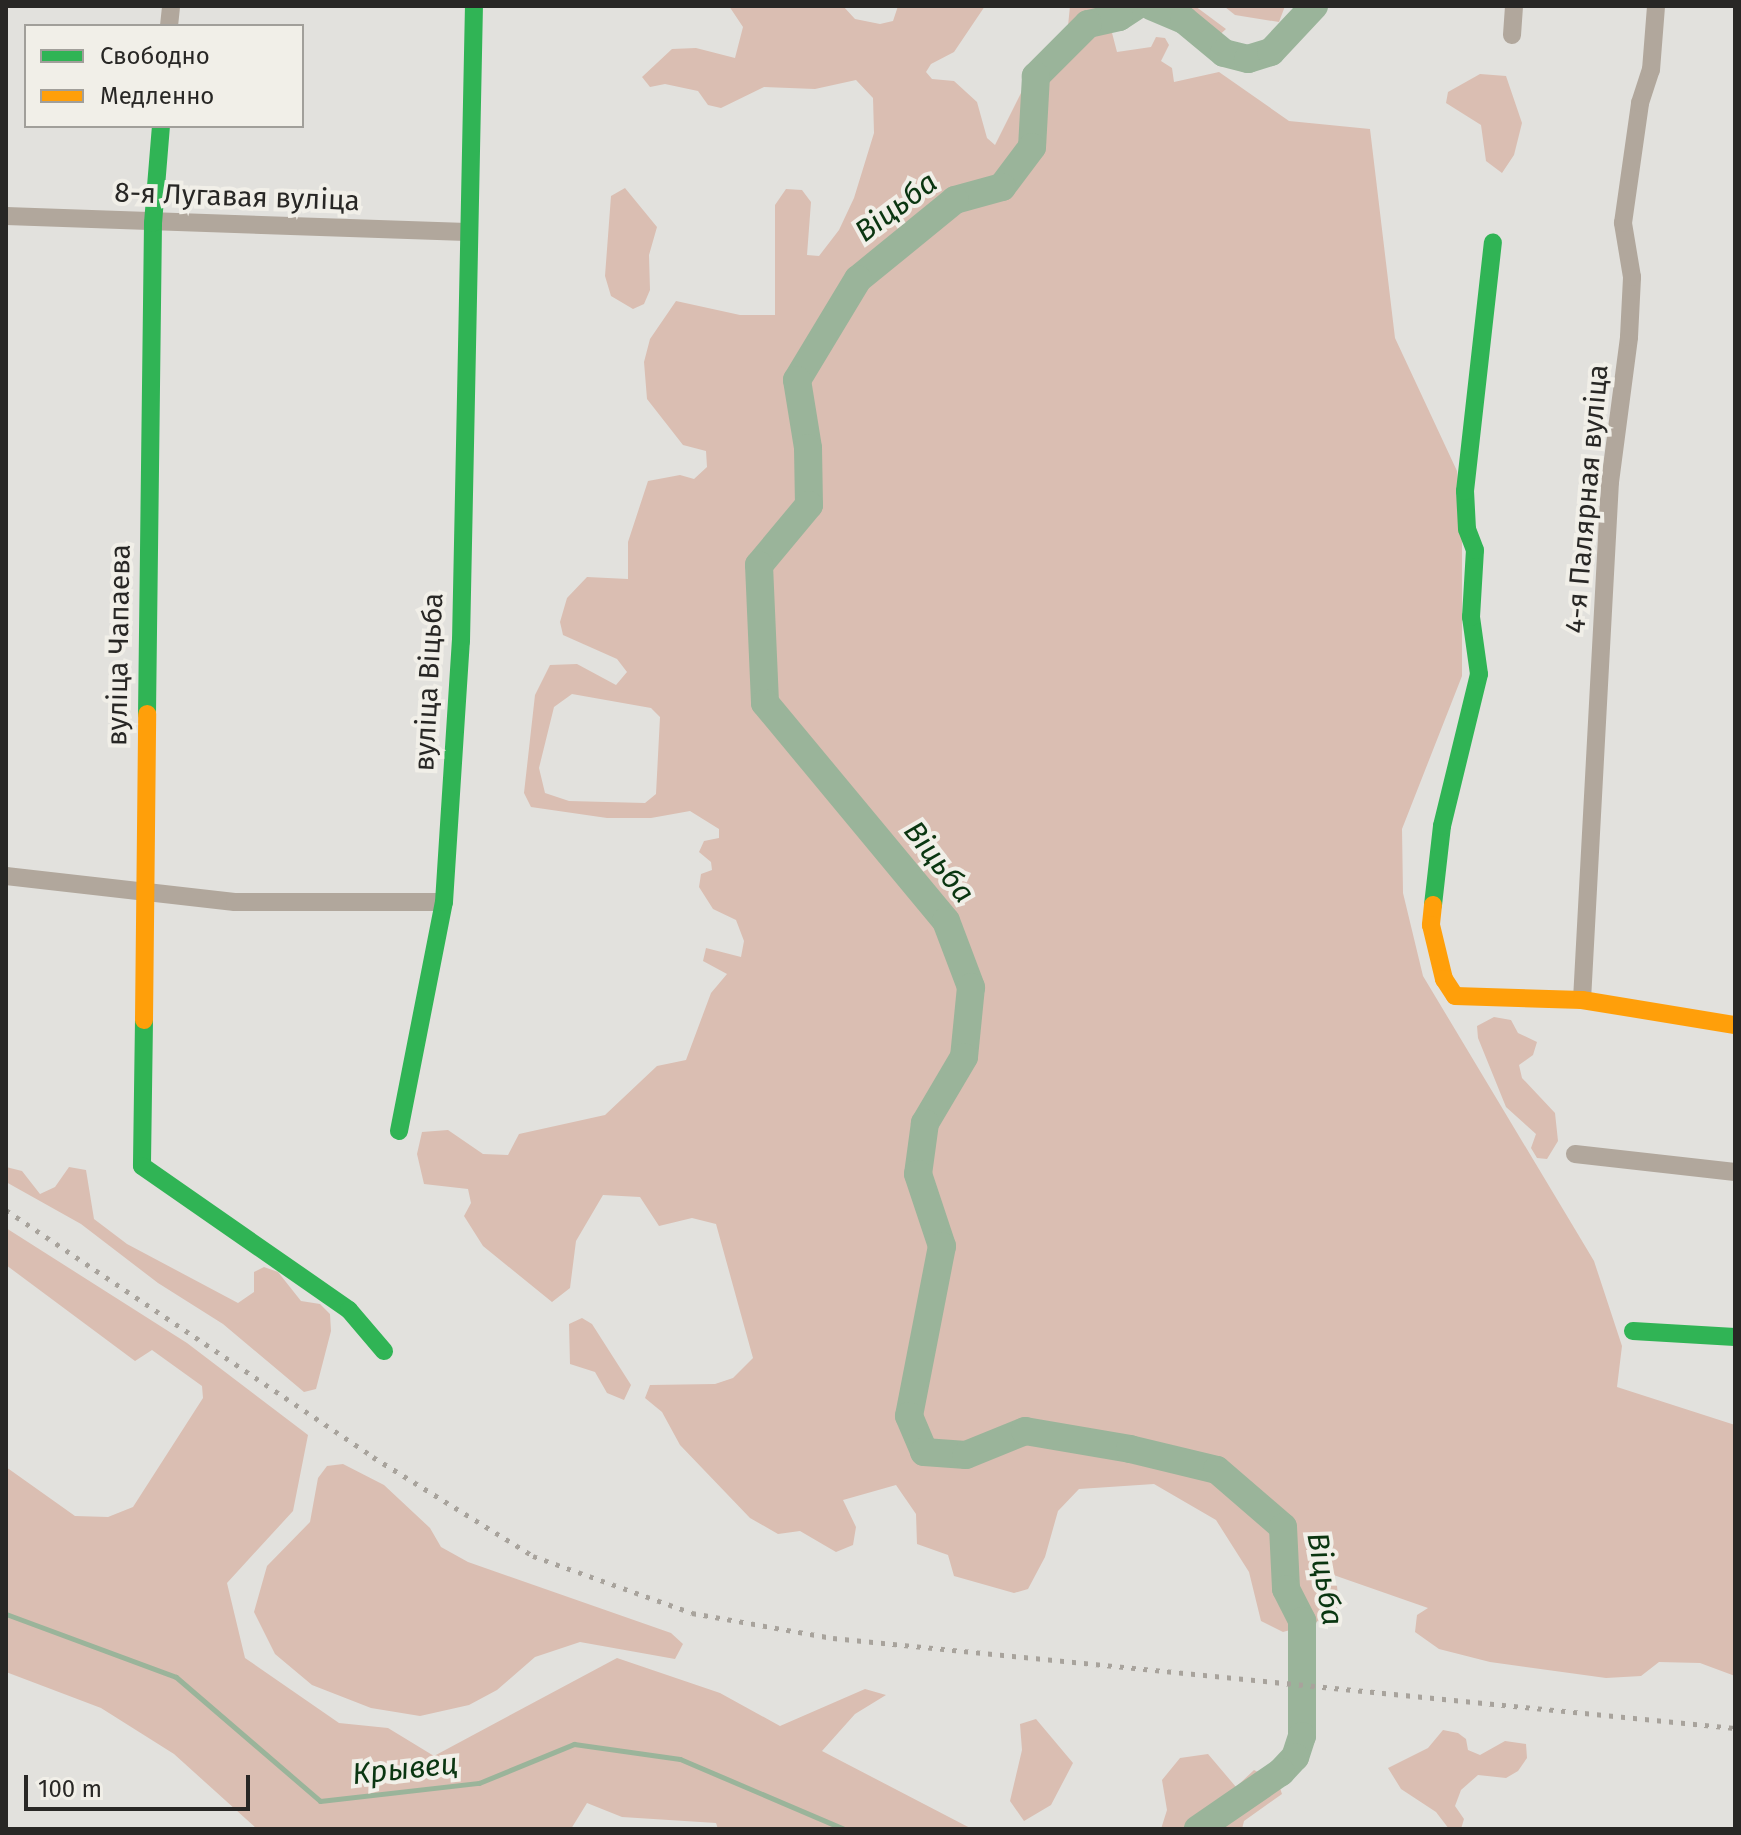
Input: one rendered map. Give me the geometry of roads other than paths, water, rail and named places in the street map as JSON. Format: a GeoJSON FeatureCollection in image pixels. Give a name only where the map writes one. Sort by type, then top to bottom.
{"type":"FeatureCollection","features":[{"type":"Feature","properties":{"kind":"street","name":"вуліца Віцьба"},"geometry":{"type":"LineString","coordinates":[[399,1131],[444,902],[462,625],[467,232],[474,6]]}},
{"type":"Feature","properties":{"kind":"street"},"geometry":{"type":"LineString","coordinates":[[1512,35],[1514,6]]}},
{"type":"Feature","properties":{"kind":"street","name":"4-я Палярная вуліца"},"geometry":{"type":"LineString","coordinates":[[1582,1000],[1610,482],[1629,337],[1632,277],[1623,223],[1640,103],[1651,70],[1656,6]]}},
{"type":"Feature","properties":{"kind":"street","name":"вуліца Чапаева"},"geometry":{"type":"LineString","coordinates":[[161,128],[153,223],[142,1166],[349,1310],[384,1351]]}},
{"type":"Feature","properties":{"kind":"street","name":"8-я Лугавая вуліца"},"geometry":{"type":"LineString","coordinates":[[6,216],[467,232]]}},
{"type":"Feature","properties":{"kind":"street"},"geometry":{"type":"LineString","coordinates":[[1493,243],[1465,491],[1467,529],[1475,550],[1471,617],[1479,674],[1442,826],[1431,925],[1444,979],[1455,996],[1582,1000],[1735,1025]]}},
{"type":"Feature","properties":{"kind":"street"},"geometry":{"type":"LineString","coordinates":[[6,876],[143,894],[235,902],[444,902]]}},
{"type":"Feature","properties":{"kind":"street"},"geometry":{"type":"LineString","coordinates":[[1575,1154],[1735,1172]]}},
{"type":"Feature","properties":{"kind":"street"},"geometry":{"type":"LineString","coordinates":[[1633,1331],[1735,1337]]}},
{"type":"Feature","properties":{"kind":"waterway","name":"Віцьба"},"geometry":{"type":"LineString","coordinates":[[1136,6],[1119,17],[1088,24],[1036,76],[1032,147],[1002,187],[955,200],[858,279],[797,380],[808,448],[809,505],[759,565],[765,703],[946,921],[971,987],[964,1057],[925,1123],[918,1174],[942,1246],[909,1416],[924,1452],[966,1455],[1025,1431],[1130,1449],[1217,1470],[1283,1527],[1286,1589],[1302,1621],[1302,1736],[1295,1757],[1281,1772],[1198,1829]]}},
{"type":"Feature","properties":{"kind":"waterway","name":"Віцьба"},"geometry":{"type":"LineString","coordinates":[[1151,6],[1184,20],[1224,53],[1248,59],[1271,52],[1314,6]]}},
{"type":"Feature","properties":{"kind":"waterway","name":"Крывец"},"geometry":{"type":"LineString","coordinates":[[6,1614],[176,1677],[320,1801],[479,1783],[574,1744],[680,1759],[844,1829]]}},
{"type":"Feature","properties":{"kind":"railway"},"geometry":{"type":"LineString","coordinates":[[6,1210],[373,1457],[533,1556],[692,1613],[833,1638],[1735,1728]]}}]}
